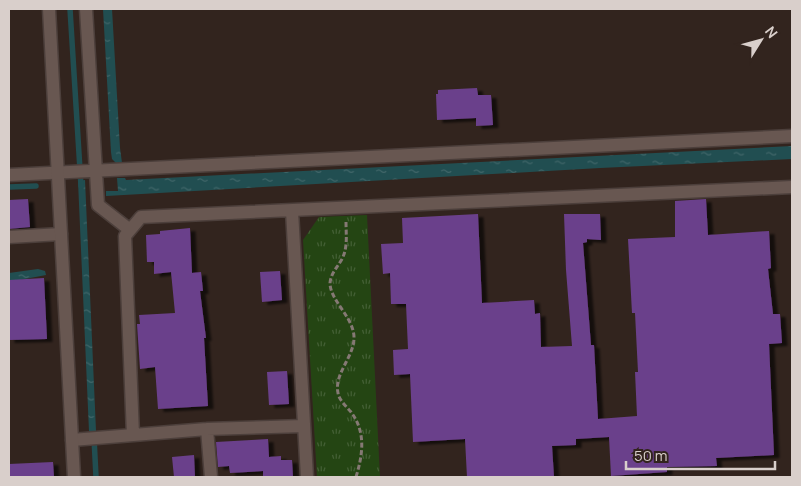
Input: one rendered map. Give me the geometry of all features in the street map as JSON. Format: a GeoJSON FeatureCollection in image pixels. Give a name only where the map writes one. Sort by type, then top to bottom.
{"type":"FeatureCollection","features":[{"type":"Feature","properties":{"kind":"street"},"geometry":{"type":"LineString","coordinates":[[49,9],[61,234],[79,439],[74,477]]}},
{"type":"Feature","properties":{"kind":"street"},"geometry":{"type":"LineString","coordinates":[[86,9],[85,171],[98,205],[130,230]]}},
{"type":"Feature","properties":{"kind":"street"},"geometry":{"type":"LineString","coordinates":[[9,175],[792,136]]}},
{"type":"Feature","properties":{"kind":"street"},"geometry":{"type":"LineString","coordinates":[[133,434],[125,236],[140,217],[792,187]]}},
{"type":"Feature","properties":{"kind":"street"},"geometry":{"type":"LineString","coordinates":[[292,211],[307,477]]}},
{"type":"Feature","properties":{"kind":"street"},"geometry":{"type":"LineString","coordinates":[[9,237],[61,234]]}},
{"type":"Feature","properties":{"kind":"street"},"geometry":{"type":"LineString","coordinates":[[79,439],[133,434],[304,426]]}},
{"type":"Feature","properties":{"kind":"street"},"geometry":{"type":"LineString","coordinates":[[207,430],[211,477]]}},
{"type":"Feature","properties":{"kind":"path"},"geometry":{"type":"LineString","coordinates":[[345,208],[347,245],[342,260],[333,271],[330,283],[332,294],[353,328],[354,340],[348,360],[338,380],[337,388],[338,396],[359,424],[362,438],[362,455],[356,477]]}},
{"type":"Feature","properties":{"kind":"green space"},"geometry":{"type":"Polygon","coordinates":[[[367,215],[380,477],[317,477],[303,240],[319,217],[367,215]]]}},
{"type":"Feature","properties":{"kind":"water"},"geometry":{"type":"Polygon","coordinates":[[[103,9],[112,9],[122,163],[116,163],[112,159],[111,152],[103,9]]]}},
{"type":"Feature","properties":{"kind":"water"},"geometry":{"type":"Polygon","coordinates":[[[792,146],[792,159],[106,196],[106,191],[118,191],[117,178],[125,178],[126,180],[792,146]]]}},
{"type":"Feature","properties":{"kind":"water"},"geometry":{"type":"Polygon","coordinates":[[[85,180],[96,431],[89,431],[78,181],[85,180]]]}},
{"type":"Feature","properties":{"kind":"water"},"geometry":{"type":"Polygon","coordinates":[[[38,269],[45,271],[46,275],[9,282],[9,273],[38,269]]]}},
{"type":"Feature","properties":{"kind":"building"},"geometry":{"type":"Polygon","coordinates":[[[477,88],[478,95],[491,95],[493,125],[476,126],[476,118],[437,120],[436,94],[438,94],[438,90],[477,88]]]}},
{"type":"Feature","properties":{"kind":"building"},"geometry":{"type":"Polygon","coordinates":[[[28,199],[30,227],[9,229],[9,200],[28,199]]]}},
{"type":"Feature","properties":{"kind":"building"},"geometry":{"type":"Polygon","coordinates":[[[706,199],[708,235],[769,231],[771,268],[768,269],[773,314],[780,314],[782,343],[769,344],[774,455],[716,458],[717,466],[667,467],[667,472],[611,476],[609,437],[576,439],[576,445],[552,446],[554,477],[467,477],[465,439],[413,442],[410,374],[394,375],[393,350],[408,349],[406,304],[391,304],[390,273],[383,274],[381,244],[403,243],[402,218],[478,214],[482,303],[534,300],[535,314],[540,313],[541,347],[572,346],[564,214],[600,214],[601,240],[587,239],[587,242],[583,243],[591,345],[594,345],[598,419],[637,416],[635,372],[638,372],[635,313],[632,313],[628,239],[675,237],[675,201],[706,199]]]}},
{"type":"Feature","properties":{"kind":"building"},"geometry":{"type":"Polygon","coordinates":[[[190,228],[192,273],[201,272],[203,291],[200,291],[206,338],[204,338],[208,406],[158,409],[155,367],[140,369],[137,324],[140,324],[139,315],[175,313],[171,272],[154,274],[154,262],[147,262],[146,235],[160,234],[160,231],[190,228]]]}},
{"type":"Feature","properties":{"kind":"building"},"geometry":{"type":"Polygon","coordinates":[[[280,271],[282,300],[262,302],[260,272],[280,271]]]}},
{"type":"Feature","properties":{"kind":"building"},"geometry":{"type":"Polygon","coordinates":[[[44,278],[47,339],[9,340],[9,280],[44,278]]]}},
{"type":"Feature","properties":{"kind":"building"},"geometry":{"type":"Polygon","coordinates":[[[287,371],[289,404],[269,405],[267,372],[287,371]]]}},
{"type":"Feature","properties":{"kind":"building"},"geometry":{"type":"Polygon","coordinates":[[[268,439],[269,457],[281,456],[281,460],[292,460],[293,477],[263,477],[263,471],[230,473],[229,466],[218,467],[216,442],[268,439]]]}},
{"type":"Feature","properties":{"kind":"building"},"geometry":{"type":"Polygon","coordinates":[[[194,455],[195,477],[174,477],[172,457],[194,455]]]}},
{"type":"Feature","properties":{"kind":"building"},"geometry":{"type":"Polygon","coordinates":[[[53,462],[54,477],[9,477],[9,464],[53,462]]]}},
{"type":"Feature","properties":{"kind":"waterway"},"geometry":{"type":"LineString","coordinates":[[70,9],[81,186]]}},
{"type":"Feature","properties":{"kind":"waterway"},"geometry":{"type":"LineString","coordinates":[[9,187],[36,186]]}},
{"type":"Feature","properties":{"kind":"waterway"},"geometry":{"type":"LineString","coordinates":[[94,438],[96,477]]}}]}
